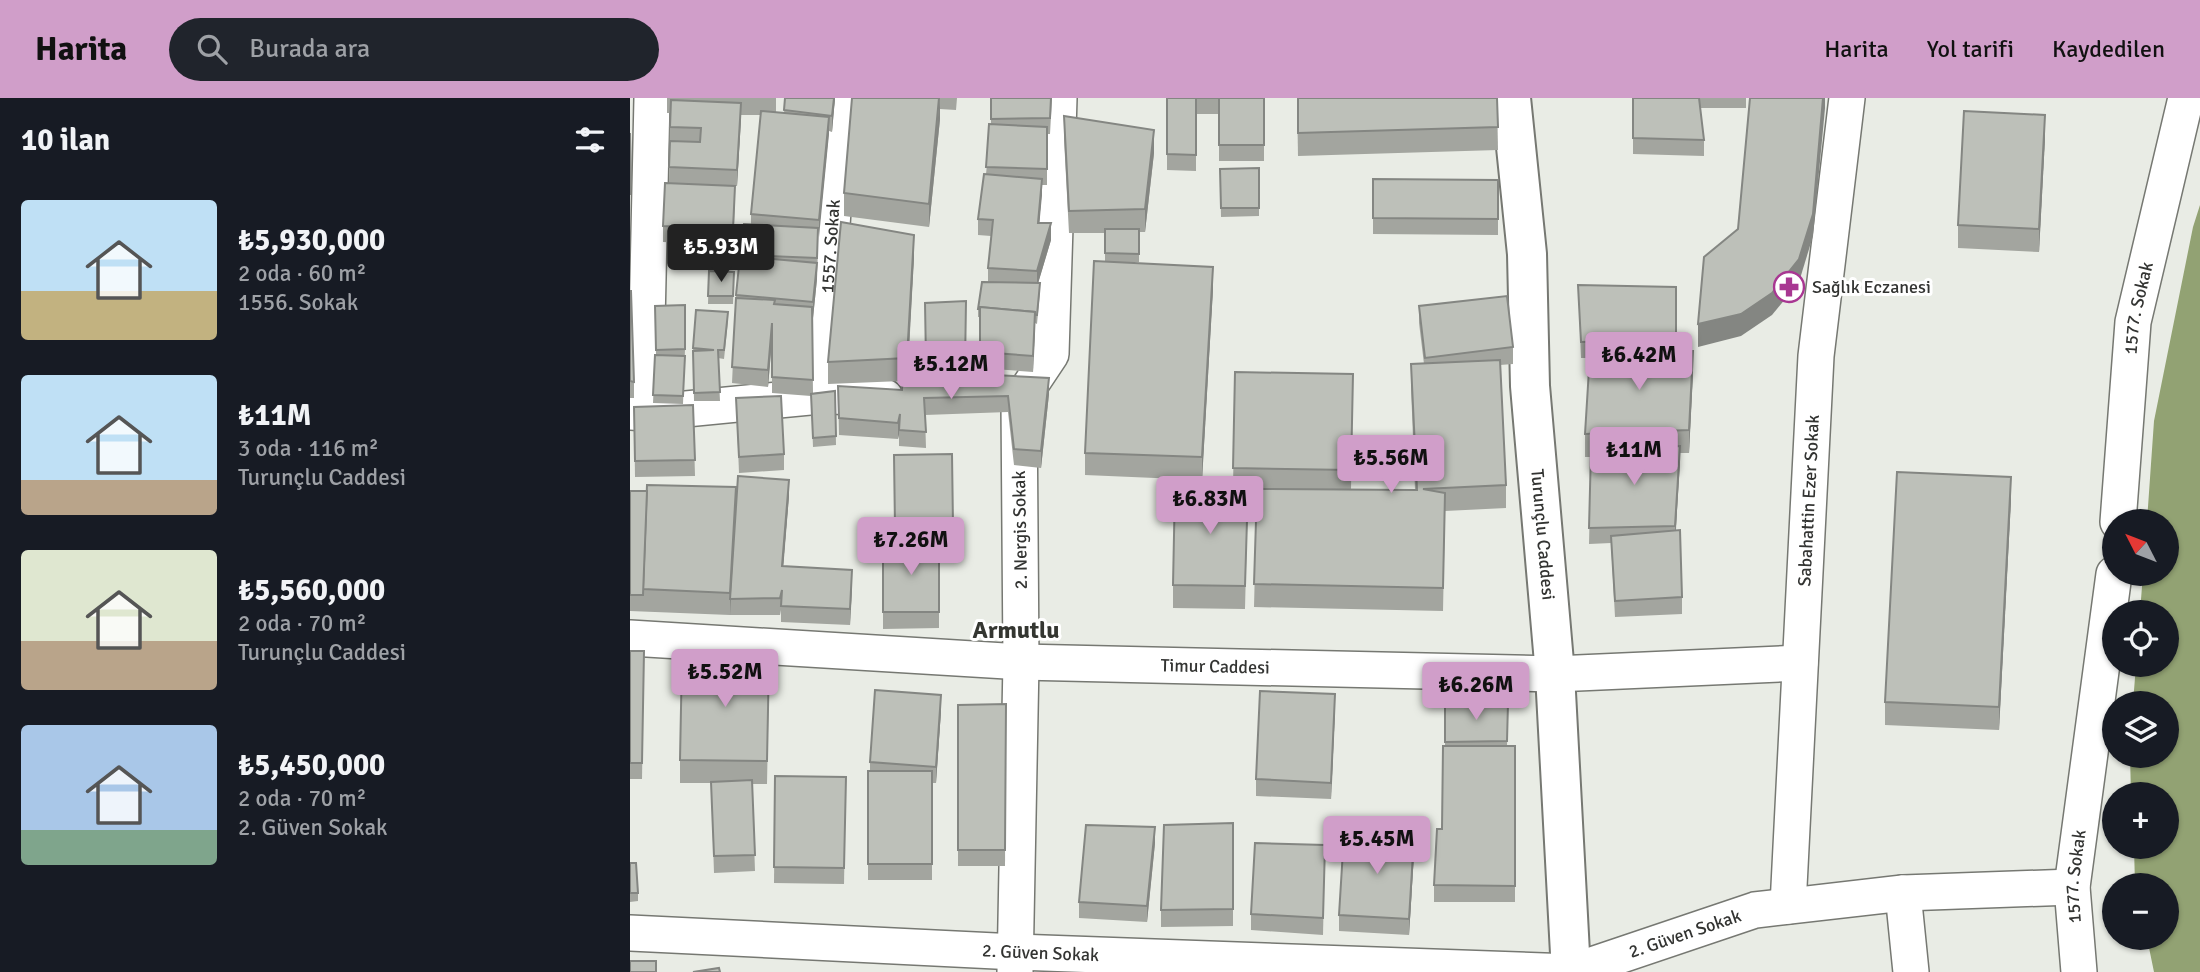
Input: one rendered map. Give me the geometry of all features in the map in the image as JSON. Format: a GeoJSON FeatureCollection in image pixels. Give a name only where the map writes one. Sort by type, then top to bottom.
{"type":"FeatureCollection","features":[{"type":"Feature","properties":{"kind":"street"},"geometry":{"type":"LineString","coordinates":[[652,98],[638,413],[820,396],[922,397]]}},
{"type":"Feature","properties":{"kind":"street","name":"1557. Sokak"},"geometry":{"type":"LineString","coordinates":[[820,396],[837,154],[846,98]]}},
{"type":"Feature","properties":{"kind":"street","name":"2. Nergis Sokak"},"geometry":{"type":"LineString","coordinates":[[1016,962],[1021,662],[1005,401],[1051,354],[1059,98]]}},
{"type":"Feature","properties":{"kind":"street","name":"Turunçlu Caddesi"},"geometry":{"type":"LineString","coordinates":[[1511,98],[1527,254],[1530,386],[1555,674],[1571,972]]}},
{"type":"Feature","properties":{"kind":"street","name":"Sabahattin Ezer Sokak"},"geometry":{"type":"LineString","coordinates":[[1788,906],[1816,356],[1847,98]]}},
{"type":"Feature","properties":{"kind":"street","name":"1577. Sokak"},"geometry":{"type":"LineString","coordinates":[[2119,509],[2133,322],[2186,98]]}},
{"type":"Feature","properties":{"kind":"street","name":"1577. Sokak"},"geometry":{"type":"LineString","coordinates":[[2080,972],[2071,887],[2113,586]]}},
{"type":"Feature","properties":{"kind":"street","name":"Timur Caddesi"},"geometry":{"type":"LineString","coordinates":[[630,638],[1021,662],[1555,674],[1800,663]]}},
{"type":"Feature","properties":{"kind":"street","name":"2. Güven Sokak"},"geometry":{"type":"LineString","coordinates":[[630,933],[1016,962],[1571,972],[1755,910],[1903,893],[2071,887]]}},
{"type":"Feature","properties":{"kind":"street"},"geometry":{"type":"LineString","coordinates":[[1903,893],[1911,972]]}},
{"type":"Feature","properties":{"kind":"shaded area"},"geometry":{"type":"Polygon","coordinates":[[[2200,205],[2200,972],[2154,972],[2149,950],[2179,950],[2179,873],[2135,873],[2134,859],[2179,859],[2179,782],[2131,782],[2130,768],[2179,768],[2179,691],[2134,691],[2135,677],[2179,677],[2179,600],[2141,600],[2142,586],[2179,586],[2179,509],[2148,509],[2154,421],[2193,227],[2200,205]]]}},
{"type":"Feature","properties":{"kind":"building"},"geometry":{"type":"Polygon","coordinates":[[[785,98],[834,98],[832,116],[784,110],[785,98]]]}},
{"type":"Feature","properties":{"kind":"building"},"geometry":{"type":"Polygon","coordinates":[[[852,98],[939,98],[929,204],[844,193],[852,98]]]}},
{"type":"Feature","properties":{"kind":"building"},"geometry":{"type":"Polygon","coordinates":[[[991,98],[1051,98],[1050,118],[991,119],[991,98]]]}},
{"type":"Feature","properties":{"kind":"building"},"geometry":{"type":"Polygon","coordinates":[[[1167,98],[1196,98],[1196,155],[1167,154],[1167,98]]]}},
{"type":"Feature","properties":{"kind":"building"},"geometry":{"type":"Polygon","coordinates":[[[1219,98],[1264,98],[1264,145],[1219,145],[1219,98]]]}},
{"type":"Feature","properties":{"kind":"building"},"geometry":{"type":"Polygon","coordinates":[[[1298,98],[1497,98],[1498,127],[1298,133],[1298,98]]]}},
{"type":"Feature","properties":{"kind":"building"},"geometry":{"type":"Polygon","coordinates":[[[1633,98],[1699,98],[1704,140],[1633,138],[1633,98]]]}},
{"type":"Feature","properties":{"kind":"building"},"geometry":{"type":"Polygon","coordinates":[[[1750,98],[1823,98],[1813,214],[1799,259],[1772,293],[1741,314],[1698,324],[1704,257],[1738,229],[1750,98]]]}},
{"type":"Feature","properties":{"kind":"building"},"geometry":{"type":"Polygon","coordinates":[[[671,100],[741,103],[737,170],[669,167],[670,141],[700,142],[701,128],[670,127],[671,100]]]}},
{"type":"Feature","properties":{"kind":"building"},"geometry":{"type":"Polygon","coordinates":[[[761,111],[829,117],[819,220],[751,214],[761,111]]]}},
{"type":"Feature","properties":{"kind":"building"},"geometry":{"type":"Polygon","coordinates":[[[1964,111],[2045,115],[2039,229],[1958,225],[1964,111]]]}},
{"type":"Feature","properties":{"kind":"building"},"geometry":{"type":"Polygon","coordinates":[[[1064,116],[1154,130],[1145,209],[1069,211],[1064,116]]]}},
{"type":"Feature","properties":{"kind":"building"},"geometry":{"type":"Polygon","coordinates":[[[989,124],[1047,127],[1047,169],[986,167],[989,124]]]}},
{"type":"Feature","properties":{"kind":"building"},"geometry":{"type":"Polygon","coordinates":[[[630,133],[631,181],[630,195],[630,133]]]}},
{"type":"Feature","properties":{"kind":"building"},"geometry":{"type":"Polygon","coordinates":[[[1259,168],[1259,208],[1221,208],[1220,169],[1259,168]]]}},
{"type":"Feature","properties":{"kind":"building"},"geometry":{"type":"Polygon","coordinates":[[[984,174],[1042,179],[1038,223],[1051,223],[1037,271],[988,268],[993,220],[978,219],[984,174]]]}},
{"type":"Feature","properties":{"kind":"building"},"geometry":{"type":"Polygon","coordinates":[[[1373,179],[1498,180],[1498,219],[1373,218],[1373,179]]]}},
{"type":"Feature","properties":{"kind":"building"},"geometry":{"type":"Polygon","coordinates":[[[665,183],[735,186],[733,229],[663,226],[665,183]]]}},
{"type":"Feature","properties":{"kind":"building"},"geometry":{"type":"Polygon","coordinates":[[[841,222],[914,235],[907,358],[828,362],[841,222]]]}},
{"type":"Feature","properties":{"kind":"building"},"geometry":{"type":"Polygon","coordinates":[[[744,224],[818,228],[817,258],[742,255],[744,224]]]}},
{"type":"Feature","properties":{"kind":"building"},"geometry":{"type":"Polygon","coordinates":[[[1105,229],[1139,229],[1139,254],[1105,253],[1105,229]]]}},
{"type":"Feature","properties":{"kind":"building"},"geometry":{"type":"Polygon","coordinates":[[[740,256],[817,263],[813,302],[736,295],[740,256]]]}},
{"type":"Feature","properties":{"kind":"building"},"geometry":{"type":"Polygon","coordinates":[[[1094,261],[1213,267],[1202,457],[1085,453],[1094,261]]]}},
{"type":"Feature","properties":{"kind":"building"},"geometry":{"type":"Polygon","coordinates":[[[709,271],[734,272],[733,296],[708,296],[709,271]]]}},
{"type":"Feature","properties":{"kind":"building"},"geometry":{"type":"Polygon","coordinates":[[[982,282],[1040,283],[1037,315],[1035,312],[980,307],[978,309],[982,282]]]}},
{"type":"Feature","properties":{"kind":"building"},"geometry":{"type":"Polygon","coordinates":[[[1578,285],[1676,287],[1676,340],[1581,342],[1578,285]]]}},
{"type":"Feature","properties":{"kind":"building"},"geometry":{"type":"Polygon","coordinates":[[[631,291],[634,382],[630,381],[631,291]]]}},
{"type":"Feature","properties":{"kind":"building"},"geometry":{"type":"Polygon","coordinates":[[[1507,296],[1513,347],[1425,358],[1419,306],[1507,296]]]}},
{"type":"Feature","properties":{"kind":"building"},"geometry":{"type":"Polygon","coordinates":[[[736,298],[775,300],[774,304],[812,307],[813,380],[772,377],[772,323],[768,370],[732,367],[736,298]]]}},
{"type":"Feature","properties":{"kind":"building"},"geometry":{"type":"Polygon","coordinates":[[[966,301],[965,366],[926,361],[925,303],[966,301]]]}},
{"type":"Feature","properties":{"kind":"building"},"geometry":{"type":"Polygon","coordinates":[[[685,305],[685,349],[656,350],[655,306],[685,305]]]}},
{"type":"Feature","properties":{"kind":"building"},"geometry":{"type":"Polygon","coordinates":[[[980,307],[1035,312],[1033,356],[980,352],[980,307]]]}},
{"type":"Feature","properties":{"kind":"building"},"geometry":{"type":"Polygon","coordinates":[[[696,310],[728,312],[724,350],[718,350],[720,392],[694,393],[693,351],[714,350],[693,348],[696,310]]]}},
{"type":"Feature","properties":{"kind":"building"},"geometry":{"type":"Polygon","coordinates":[[[1693,351],[1689,430],[1585,434],[1590,353],[1693,351]]]}},
{"type":"Feature","properties":{"kind":"building"},"geometry":{"type":"Polygon","coordinates":[[[655,355],[685,356],[683,396],[653,395],[655,355]]]}},
{"type":"Feature","properties":{"kind":"building"},"geometry":{"type":"Polygon","coordinates":[[[1500,360],[1506,485],[1423,489],[1445,493],[1443,588],[1254,584],[1257,489],[1417,490],[1411,364],[1500,360]]]}},
{"type":"Feature","properties":{"kind":"building"},"geometry":{"type":"Polygon","coordinates":[[[903,370],[1049,378],[1041,451],[1014,449],[1008,396],[924,398],[926,432],[899,430],[900,414],[898,423],[839,418],[838,386],[902,390],[903,370]]]}},
{"type":"Feature","properties":{"kind":"building"},"geometry":{"type":"Polygon","coordinates":[[[1235,372],[1353,374],[1351,470],[1233,468],[1235,372]]]}},
{"type":"Feature","properties":{"kind":"building"},"geometry":{"type":"Polygon","coordinates":[[[835,391],[836,436],[813,438],[811,394],[835,391]]]}},
{"type":"Feature","properties":{"kind":"building"},"geometry":{"type":"Polygon","coordinates":[[[781,396],[784,454],[739,457],[736,398],[781,396]]]}},
{"type":"Feature","properties":{"kind":"building"},"geometry":{"type":"Polygon","coordinates":[[[693,405],[695,460],[635,461],[634,407],[693,405]]]}},
{"type":"Feature","properties":{"kind":"building"},"geometry":{"type":"Polygon","coordinates":[[[1680,446],[1675,526],[1589,528],[1591,450],[1680,446]]]}},
{"type":"Feature","properties":{"kind":"building"},"geometry":{"type":"Polygon","coordinates":[[[952,454],[953,525],[895,527],[894,455],[952,454]]]}},
{"type":"Feature","properties":{"kind":"building"},"geometry":{"type":"Polygon","coordinates":[[[1897,472],[2011,477],[1999,707],[1885,702],[1897,472]]]}},
{"type":"Feature","properties":{"kind":"building"},"geometry":{"type":"Polygon","coordinates":[[[738,476],[789,480],[782,566],[852,570],[850,609],[781,606],[782,590],[780,598],[730,599],[738,476]]]}},
{"type":"Feature","properties":{"kind":"building"},"geometry":{"type":"Polygon","coordinates":[[[647,485],[736,487],[730,593],[643,589],[647,485]]]}},
{"type":"Feature","properties":{"kind":"building"},"geometry":{"type":"Polygon","coordinates":[[[1175,486],[1248,487],[1245,586],[1173,585],[1175,486]]]}},
{"type":"Feature","properties":{"kind":"building"},"geometry":{"type":"Polygon","coordinates":[[[630,491],[647,491],[643,595],[630,595],[630,491]]]}},
{"type":"Feature","properties":{"kind":"building"},"geometry":{"type":"Polygon","coordinates":[[[1680,530],[1682,597],[1615,601],[1611,536],[1680,530]]]}},
{"type":"Feature","properties":{"kind":"building"},"geometry":{"type":"Polygon","coordinates":[[[883,542],[939,542],[939,612],[883,612],[883,542]]]}},
{"type":"Feature","properties":{"kind":"building"},"geometry":{"type":"Polygon","coordinates":[[[630,651],[644,651],[642,763],[630,763],[630,651]]]}},
{"type":"Feature","properties":{"kind":"building"},"geometry":{"type":"Polygon","coordinates":[[[682,657],[769,658],[767,761],[680,760],[682,657]]]}},
{"type":"Feature","properties":{"kind":"building"},"geometry":{"type":"Polygon","coordinates":[[[875,690],[941,695],[936,767],[870,762],[875,690]]]}},
{"type":"Feature","properties":{"kind":"building"},"geometry":{"type":"Polygon","coordinates":[[[1260,691],[1335,694],[1331,783],[1256,779],[1260,691]]]}},
{"type":"Feature","properties":{"kind":"building"},"geometry":{"type":"Polygon","coordinates":[[[1508,703],[1507,741],[1445,742],[1445,704],[1508,703]]]}},
{"type":"Feature","properties":{"kind":"building"},"geometry":{"type":"Polygon","coordinates":[[[1006,704],[1005,850],[958,850],[958,705],[1006,704]]]}},
{"type":"Feature","properties":{"kind":"building"},"geometry":{"type":"Polygon","coordinates":[[[1443,746],[1515,746],[1515,886],[1434,885],[1437,829],[1442,829],[1443,746]]]}},
{"type":"Feature","properties":{"kind":"building"},"geometry":{"type":"Polygon","coordinates":[[[868,771],[932,771],[932,864],[868,864],[868,771]]]}},
{"type":"Feature","properties":{"kind":"building"},"geometry":{"type":"Polygon","coordinates":[[[775,776],[846,777],[844,868],[774,867],[775,776]]]}},
{"type":"Feature","properties":{"kind":"building"},"geometry":{"type":"Polygon","coordinates":[[[752,780],[755,855],[714,856],[711,782],[752,780]]]}},
{"type":"Feature","properties":{"kind":"building"},"geometry":{"type":"Polygon","coordinates":[[[1233,823],[1233,909],[1161,910],[1164,825],[1233,823]]]}},
{"type":"Feature","properties":{"kind":"building"},"geometry":{"type":"Polygon","coordinates":[[[1086,825],[1155,827],[1147,906],[1079,902],[1086,825]]]}},
{"type":"Feature","properties":{"kind":"building"},"geometry":{"type":"Polygon","coordinates":[[[1344,834],[1414,837],[1409,919],[1339,915],[1344,834]]]}},
{"type":"Feature","properties":{"kind":"building"},"geometry":{"type":"Polygon","coordinates":[[[1255,843],[1325,845],[1323,918],[1251,914],[1255,843]]]}},
{"type":"Feature","properties":{"kind":"building"},"geometry":{"type":"Polygon","coordinates":[[[630,863],[636,863],[638,893],[630,893],[630,863]]]}},
{"type":"Feature","properties":{"kind":"building"},"geometry":{"type":"Polygon","coordinates":[[[630,961],[656,961],[656,972],[630,972],[630,961]]]}},
{"type":"Feature","properties":{"kind":"building"},"geometry":{"type":"Polygon","coordinates":[[[719,968],[720,972],[693,972],[719,968]]]}},
{"type":"Feature","properties":{"kind":"place","name":"Sağlık Eczanesi"},"geometry":{"type":"Point","coordinates":[1789,287]}},
{"type":"Feature","properties":{"kind":"district","name":"Armutlu"},"geometry":{"type":"Point","coordinates":[1016,630]}}]}
